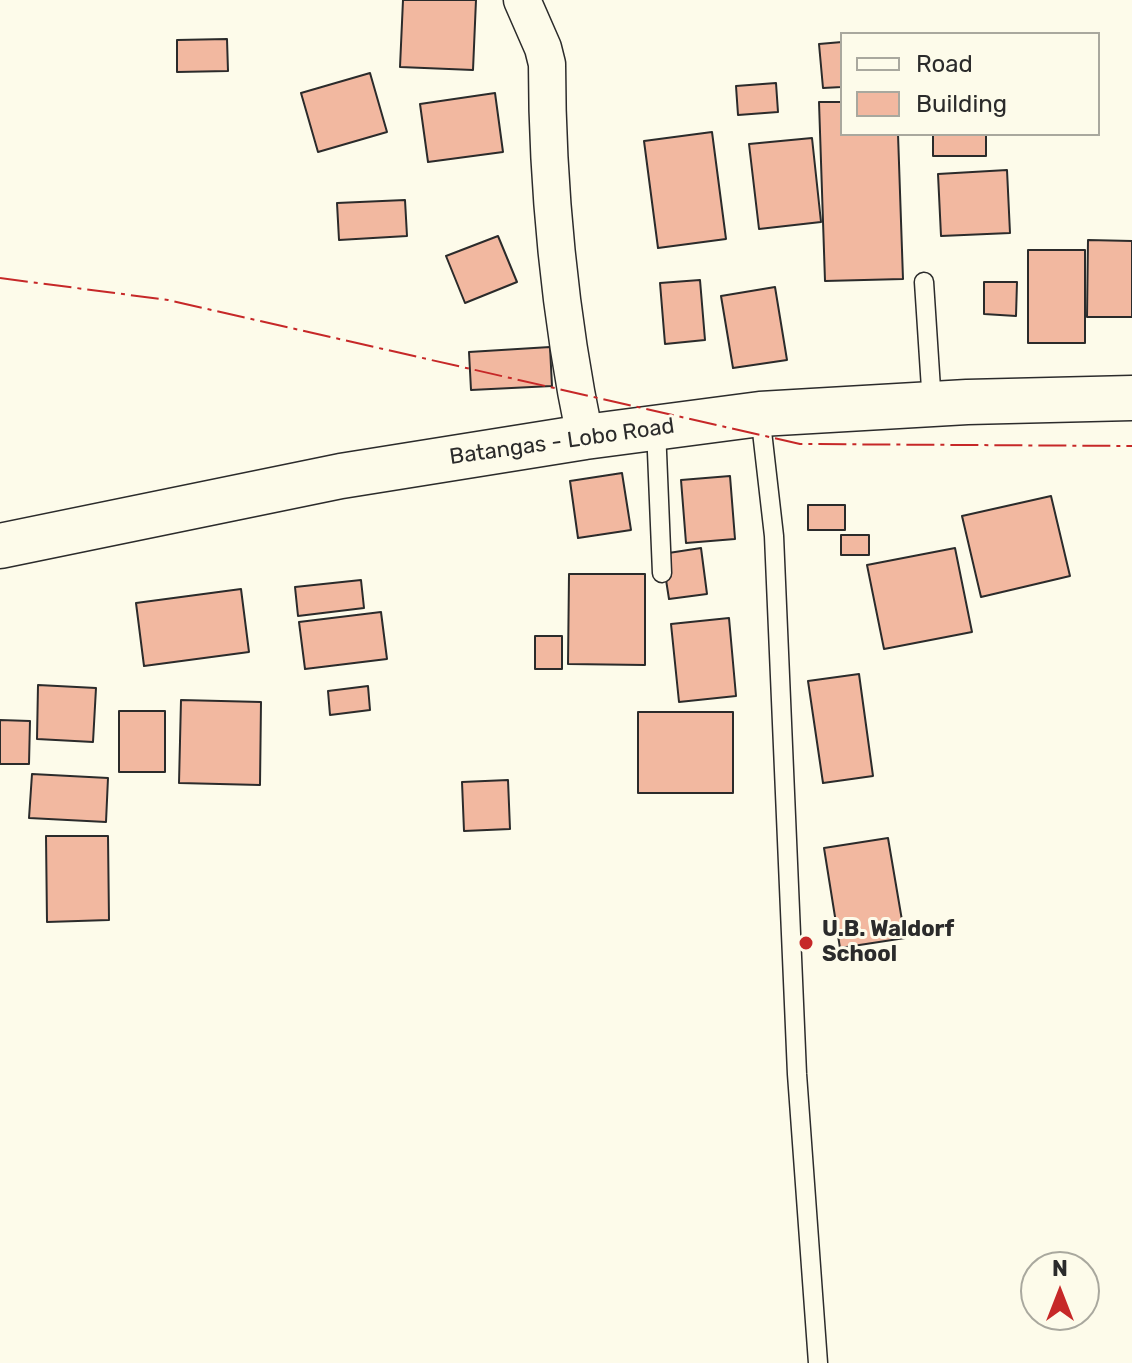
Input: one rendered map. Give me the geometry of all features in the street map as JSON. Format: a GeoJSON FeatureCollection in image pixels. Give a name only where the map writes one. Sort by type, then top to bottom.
{"type":"FeatureCollection","features":[{"type":"Feature","properties":{"kind":"main road","name":"Batangas - Lobo Road"},"geometry":{"type":"LineString","coordinates":[[0,546],[341,476],[585,437],[760,414],[932,404],[1132,398]]}},
{"type":"Feature","properties":{"kind":"street"},"geometry":{"type":"LineString","coordinates":[[522,0],[547,64],[553,194],[570,368],[585,437]]}},
{"type":"Feature","properties":{"kind":"lane"},"geometry":{"type":"LineString","coordinates":[[924,282],[932,404]]}},
{"type":"Feature","properties":{"kind":"lane"},"geometry":{"type":"LineString","coordinates":[[760,414],[773,526],[797,1074],[818,1363]]}},
{"type":"Feature","properties":{"kind":"lane"},"geometry":{"type":"LineString","coordinates":[[656,428],[662,573]]}},
{"type":"Feature","properties":{"kind":"building"},"geometry":{"type":"Polygon","coordinates":[[[403,0],[476,0],[473,70],[400,67],[403,0]]]}},
{"type":"Feature","properties":{"kind":"building"},"geometry":{"type":"Polygon","coordinates":[[[227,39],[228,71],[177,72],[177,40],[227,39]]]}},
{"type":"Feature","properties":{"kind":"building"},"geometry":{"type":"Polygon","coordinates":[[[840,42],[840,87],[823,88],[819,44],[840,42]]]}},
{"type":"Feature","properties":{"kind":"building"},"geometry":{"type":"Polygon","coordinates":[[[370,73],[387,132],[318,152],[301,93],[370,73]]]}},
{"type":"Feature","properties":{"kind":"building"},"geometry":{"type":"Polygon","coordinates":[[[776,83],[778,112],[738,115],[736,86],[776,83]]]}},
{"type":"Feature","properties":{"kind":"building"},"geometry":{"type":"Polygon","coordinates":[[[495,93],[503,152],[428,162],[420,104],[495,93]]]}},
{"type":"Feature","properties":{"kind":"building"},"geometry":{"type":"Polygon","coordinates":[[[819,102],[840,102],[840,136],[898,136],[903,279],[825,281],[819,102]]]}},
{"type":"Feature","properties":{"kind":"building"},"geometry":{"type":"Polygon","coordinates":[[[712,132],[726,239],[658,248],[644,141],[712,132]]]}},
{"type":"Feature","properties":{"kind":"building"},"geometry":{"type":"Polygon","coordinates":[[[933,136],[986,136],[986,156],[933,156],[933,136]]]}},
{"type":"Feature","properties":{"kind":"building"},"geometry":{"type":"Polygon","coordinates":[[[812,138],[821,222],[759,229],[749,144],[812,138]]]}},
{"type":"Feature","properties":{"kind":"building"},"geometry":{"type":"Polygon","coordinates":[[[1007,170],[1010,233],[941,236],[938,174],[1007,170]]]}},
{"type":"Feature","properties":{"kind":"building"},"geometry":{"type":"Polygon","coordinates":[[[405,200],[407,236],[339,240],[337,203],[405,200]]]}},
{"type":"Feature","properties":{"kind":"building"},"geometry":{"type":"Polygon","coordinates":[[[498,236],[517,282],[465,303],[446,256],[498,236]]]}},
{"type":"Feature","properties":{"kind":"building"},"geometry":{"type":"Polygon","coordinates":[[[1088,240],[1132,241],[1132,317],[1087,317],[1088,240]]]}},
{"type":"Feature","properties":{"kind":"building"},"geometry":{"type":"Polygon","coordinates":[[[1028,250],[1085,250],[1085,343],[1028,343],[1028,250]]]}},
{"type":"Feature","properties":{"kind":"building"},"geometry":{"type":"Polygon","coordinates":[[[700,280],[705,340],[665,344],[660,283],[700,280]]]}},
{"type":"Feature","properties":{"kind":"building"},"geometry":{"type":"Polygon","coordinates":[[[984,282],[1017,282],[1016,316],[984,314],[984,282]]]}},
{"type":"Feature","properties":{"kind":"building"},"geometry":{"type":"Polygon","coordinates":[[[775,287],[787,360],[733,368],[721,296],[775,287]]]}},
{"type":"Feature","properties":{"kind":"building"},"geometry":{"type":"Polygon","coordinates":[[[550,347],[552,386],[471,390],[469,352],[550,347]]]}},
{"type":"Feature","properties":{"kind":"building"},"geometry":{"type":"Polygon","coordinates":[[[622,473],[631,530],[578,538],[570,481],[622,473]]]}},
{"type":"Feature","properties":{"kind":"building"},"geometry":{"type":"Polygon","coordinates":[[[730,476],[735,539],[686,543],[681,480],[730,476]]]}},
{"type":"Feature","properties":{"kind":"building"},"geometry":{"type":"Polygon","coordinates":[[[1051,496],[1070,576],[981,597],[962,516],[1051,496]]]}},
{"type":"Feature","properties":{"kind":"building"},"geometry":{"type":"Polygon","coordinates":[[[808,505],[845,505],[845,530],[808,530],[808,505]]]}},
{"type":"Feature","properties":{"kind":"building"},"geometry":{"type":"Polygon","coordinates":[[[841,535],[869,535],[869,555],[841,555],[841,535]]]}},
{"type":"Feature","properties":{"kind":"building"},"geometry":{"type":"Polygon","coordinates":[[[701,548],[707,594],[669,599],[662,554],[701,548]]]}},
{"type":"Feature","properties":{"kind":"building"},"geometry":{"type":"Polygon","coordinates":[[[955,548],[972,632],[884,649],[867,565],[955,548]]]}},
{"type":"Feature","properties":{"kind":"building"},"geometry":{"type":"Polygon","coordinates":[[[569,574],[645,574],[645,665],[568,664],[569,574]]]}},
{"type":"Feature","properties":{"kind":"building"},"geometry":{"type":"Polygon","coordinates":[[[361,580],[364,608],[298,616],[295,587],[361,580]]]}},
{"type":"Feature","properties":{"kind":"building"},"geometry":{"type":"Polygon","coordinates":[[[241,589],[249,652],[144,666],[136,603],[241,589]]]}},
{"type":"Feature","properties":{"kind":"building"},"geometry":{"type":"Polygon","coordinates":[[[381,612],[387,659],[305,669],[299,622],[381,612]]]}},
{"type":"Feature","properties":{"kind":"building"},"geometry":{"type":"Polygon","coordinates":[[[729,618],[736,696],[679,702],[671,624],[729,618]]]}},
{"type":"Feature","properties":{"kind":"building"},"geometry":{"type":"Polygon","coordinates":[[[535,636],[562,636],[562,669],[535,669],[535,636]]]}},
{"type":"Feature","properties":{"kind":"building"},"geometry":{"type":"Polygon","coordinates":[[[859,674],[873,776],[823,783],[808,681],[859,674]]]}},
{"type":"Feature","properties":{"kind":"building"},"geometry":{"type":"Polygon","coordinates":[[[38,685],[96,688],[93,742],[37,739],[38,685]]]}},
{"type":"Feature","properties":{"kind":"building"},"geometry":{"type":"Polygon","coordinates":[[[368,686],[370,710],[330,715],[328,691],[368,686]]]}},
{"type":"Feature","properties":{"kind":"building"},"geometry":{"type":"Polygon","coordinates":[[[181,700],[261,702],[260,785],[179,783],[181,700]]]}},
{"type":"Feature","properties":{"kind":"building"},"geometry":{"type":"Polygon","coordinates":[[[119,711],[165,711],[165,772],[119,772],[119,711]]]}},
{"type":"Feature","properties":{"kind":"building"},"geometry":{"type":"Polygon","coordinates":[[[638,712],[733,712],[733,793],[638,793],[638,712]]]}},
{"type":"Feature","properties":{"kind":"building"},"geometry":{"type":"Polygon","coordinates":[[[0,720],[30,721],[29,764],[0,764],[0,720]]]}},
{"type":"Feature","properties":{"kind":"building"},"geometry":{"type":"Polygon","coordinates":[[[32,774],[108,778],[106,822],[29,818],[32,774]]]}},
{"type":"Feature","properties":{"kind":"building"},"geometry":{"type":"Polygon","coordinates":[[[508,780],[510,829],[464,831],[462,782],[508,780]]]}},
{"type":"Feature","properties":{"kind":"building"},"geometry":{"type":"Polygon","coordinates":[[[46,836],[108,836],[109,920],[47,922],[46,836]]]}},
{"type":"Feature","properties":{"kind":"building"},"geometry":{"type":"Polygon","coordinates":[[[888,838],[905,938],[840,948],[824,848],[888,838]]]}},
{"type":"Feature","properties":{"kind":"power"},"geometry":{"type":"LineString","coordinates":[[0,278],[168,300],[800,444],[1132,446]]}},
{"type":"Feature","properties":{"kind":"place","name":"U.B. Waldorf School"},"geometry":{"type":"Point","coordinates":[806,943]}}]}
